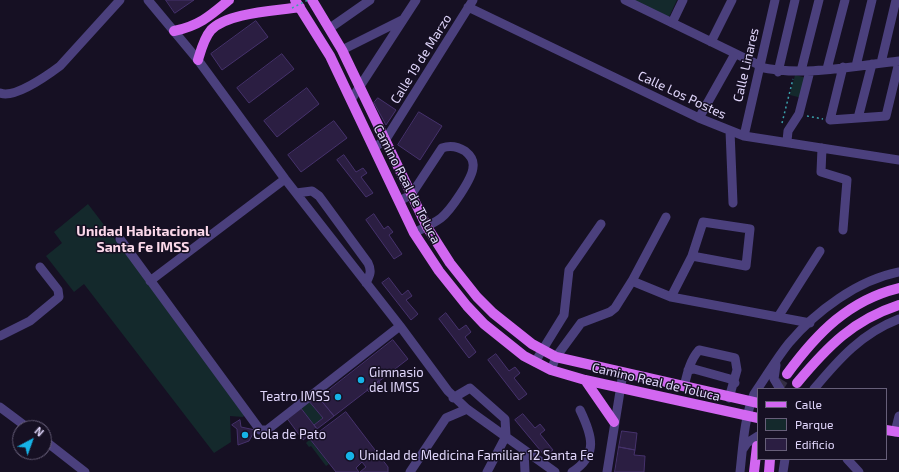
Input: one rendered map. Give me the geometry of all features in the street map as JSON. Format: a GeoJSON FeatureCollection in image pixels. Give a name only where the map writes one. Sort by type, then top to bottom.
{"type":"FeatureCollection","features":[{"type":"Feature","properties":{"kind":"main road"},"geometry":{"type":"LineString","coordinates":[[174,31],[203,22],[229,0]]}},
{"type":"Feature","properties":{"kind":"main road","name":"Camino Real de Toluca"},"geometry":{"type":"LineString","coordinates":[[317,2],[323,17],[342,50],[358,87],[386,139],[411,195],[427,226],[459,275],[493,313],[532,344],[556,357],[755,403]]}},
{"type":"Feature","properties":{"kind":"main road"},"geometry":{"type":"LineString","coordinates":[[198,60],[206,38],[218,24],[239,17],[295,5]]}},
{"type":"Feature","properties":{"kind":"main road","name":"Camino Real de Toluca"},"geometry":{"type":"LineString","coordinates":[[295,5],[310,23],[330,56],[414,233],[452,289],[484,324],[524,356],[551,370],[585,380],[757,418]]}},
{"type":"Feature","properties":{"kind":"main road"},"geometry":{"type":"LineString","coordinates":[[310,23],[323,17]]}},
{"type":"Feature","properties":{"kind":"main road"},"geometry":{"type":"LineString","coordinates":[[787,374],[808,345],[837,317],[879,292],[899,288]]}},
{"type":"Feature","properties":{"kind":"main road"},"geometry":{"type":"LineString","coordinates":[[797,383],[836,340],[877,312],[899,304]]}},
{"type":"Feature","properties":{"kind":"main road"},"geometry":{"type":"LineString","coordinates":[[484,324],[493,313]]}},
{"type":"Feature","properties":{"kind":"main road"},"geometry":{"type":"LineString","coordinates":[[585,380],[614,422]]}},
{"type":"Feature","properties":{"kind":"main road"},"geometry":{"type":"LineString","coordinates":[[754,472],[757,441]]}},
{"type":"Feature","properties":{"kind":"main road"},"geometry":{"type":"LineString","coordinates":[[769,472],[770,460]]}},
{"type":"Feature","properties":{"kind":"street"},"geometry":{"type":"LineString","coordinates":[[0,93],[5,95],[12,94],[48,75],[60,66],[120,0]]}},
{"type":"Feature","properties":{"kind":"street"},"geometry":{"type":"LineString","coordinates":[[148,0],[198,60],[285,179],[400,326],[454,398],[467,409],[556,472]]}},
{"type":"Feature","properties":{"kind":"street"},"geometry":{"type":"LineString","coordinates":[[330,28],[370,0]]}},
{"type":"Feature","properties":{"kind":"street"},"geometry":{"type":"LineString","coordinates":[[351,100],[358,87],[416,0]]}},
{"type":"Feature","properties":{"kind":"street"},"geometry":{"type":"LineString","coordinates":[[672,23],[683,0]]}},
{"type":"Feature","properties":{"kind":"street"},"geometry":{"type":"LineString","coordinates":[[711,42],[732,0]]}},
{"type":"Feature","properties":{"kind":"street","name":"Calle Linares"},"geometry":{"type":"LineString","coordinates":[[744,136],[775,0]]}},
{"type":"Feature","properties":{"kind":"street"},"geometry":{"type":"LineString","coordinates":[[778,72],[795,0]]}},
{"type":"Feature","properties":{"kind":"street"},"geometry":{"type":"LineString","coordinates":[[787,142],[788,130],[799,114],[802,71],[819,0]]}},
{"type":"Feature","properties":{"kind":"street"},"geometry":{"type":"LineString","coordinates":[[827,69],[845,0]]}},
{"type":"Feature","properties":{"kind":"street"},"geometry":{"type":"LineString","coordinates":[[856,66],[872,0]]}},
{"type":"Feature","properties":{"kind":"street"},"geometry":{"type":"LineString","coordinates":[[858,118],[896,0]]}},
{"type":"Feature","properties":{"kind":"street"},"geometry":{"type":"LineString","coordinates":[[630,1],[759,66],[778,72],[899,62],[896,89],[886,116],[830,120],[844,67]]}},
{"type":"Feature","properties":{"kind":"street","name":"Calle Los Postes"},"geometry":{"type":"LineString","coordinates":[[470,4],[699,118],[730,131],[744,136],[899,160]]}},
{"type":"Feature","properties":{"kind":"street","name":"Calle 19 de Marzo"},"geometry":{"type":"LineString","coordinates":[[374,148],[386,139],[470,4]]}},
{"type":"Feature","properties":{"kind":"street"},"geometry":{"type":"LineString","coordinates":[[342,50],[403,19]]}},
{"type":"Feature","properties":{"kind":"street"},"geometry":{"type":"LineString","coordinates":[[699,118],[735,54]]}},
{"type":"Feature","properties":{"kind":"street"},"geometry":{"type":"LineString","coordinates":[[730,131],[733,203]]}},
{"type":"Feature","properties":{"kind":"street"},"geometry":{"type":"LineString","coordinates":[[399,201],[411,195],[442,148],[449,146],[457,147],[471,158],[474,165],[472,172],[448,212],[437,221],[414,233]]}},
{"type":"Feature","properties":{"kind":"street"},"geometry":{"type":"LineString","coordinates":[[822,148],[821,172],[847,180],[843,230]]}},
{"type":"Feature","properties":{"kind":"street"},"geometry":{"type":"LineString","coordinates":[[150,281],[285,179]]}},
{"type":"Feature","properties":{"kind":"street"},"geometry":{"type":"LineString","coordinates":[[296,193],[312,191],[319,196],[368,263],[371,269],[366,283]]}},
{"type":"Feature","properties":{"kind":"street"},"geometry":{"type":"LineString","coordinates":[[551,370],[556,357],[581,323],[610,312],[614,308],[632,281],[666,217]]}},
{"type":"Feature","properties":{"kind":"street"},"geometry":{"type":"LineString","coordinates":[[671,297],[692,256],[703,222],[750,229],[746,266],[692,256]]}},
{"type":"Feature","properties":{"kind":"street"},"geometry":{"type":"LineString","coordinates":[[535,362],[564,315],[569,270],[601,224]]}},
{"type":"Feature","properties":{"kind":"street"},"geometry":{"type":"LineString","coordinates":[[120,239],[257,428],[263,431],[400,326]]}},
{"type":"Feature","properties":{"kind":"street"},"geometry":{"type":"LineString","coordinates":[[778,317],[820,251]]}},
{"type":"Feature","properties":{"kind":"street"},"geometry":{"type":"LineString","coordinates":[[0,336],[30,321],[59,297],[58,290],[40,267]]}},
{"type":"Feature","properties":{"kind":"street"},"geometry":{"type":"LineString","coordinates":[[763,388],[777,360],[790,343],[810,323],[852,290],[890,274],[899,272]]}},
{"type":"Feature","properties":{"kind":"street"},"geometry":{"type":"LineString","coordinates":[[632,281],[671,297],[810,323]]}},
{"type":"Feature","properties":{"kind":"street"},"geometry":{"type":"LineString","coordinates":[[815,388],[841,357],[860,340],[882,325],[899,319]]}},
{"type":"Feature","properties":{"kind":"street"},"geometry":{"type":"LineString","coordinates":[[684,387],[688,370],[699,350],[735,358],[737,370],[735,383],[730,398]]}},
{"type":"Feature","properties":{"kind":"street"},"geometry":{"type":"LineString","coordinates":[[777,360],[774,379],[779,388]]}},
{"type":"Feature","properties":{"kind":"street"},"geometry":{"type":"LineString","coordinates":[[688,370],[694,370],[730,379],[735,383]]}},
{"type":"Feature","properties":{"kind":"street"},"geometry":{"type":"LineString","coordinates":[[606,472],[614,422],[622,388],[623,373]]}},
{"type":"Feature","properties":{"kind":"street"},"geometry":{"type":"LineString","coordinates":[[454,398],[470,388],[505,419],[506,436],[487,472]]}},
{"type":"Feature","properties":{"kind":"street"},"geometry":{"type":"LineString","coordinates":[[740,472],[748,416],[755,403]]}},
{"type":"Feature","properties":{"kind":"street"},"geometry":{"type":"LineString","coordinates":[[0,407],[17,420]]}},
{"type":"Feature","properties":{"kind":"street"},"geometry":{"type":"LineString","coordinates":[[410,472],[444,421],[453,414],[467,409]]}},
{"type":"Feature","properties":{"kind":"street"},"geometry":{"type":"LineString","coordinates":[[572,472],[583,465],[589,456],[591,442],[588,427],[580,410]]}},
{"type":"Feature","properties":{"kind":"street"},"geometry":{"type":"LineString","coordinates":[[893,432],[899,416]]}},
{"type":"Feature","properties":{"kind":"street"},"geometry":{"type":"LineString","coordinates":[[742,450],[748,443],[757,441]]}},
{"type":"Feature","properties":{"kind":"street"},"geometry":{"type":"LineString","coordinates":[[52,446],[85,472]]}},
{"type":"Feature","properties":{"kind":"street"},"geometry":{"type":"LineString","coordinates":[[524,450],[526,472]]}},
{"type":"Feature","properties":{"kind":"street"},"geometry":{"type":"LineString","coordinates":[[783,472],[785,460]]}},
{"type":"Feature","properties":{"kind":"street"},"geometry":{"type":"LineString","coordinates":[[848,460],[860,472]]}},
{"type":"Feature","properties":{"kind":"path"},"geometry":{"type":"LineString","coordinates":[[295,5],[308,0]]}},
{"type":"Feature","properties":{"kind":"path"},"geometry":{"type":"LineString","coordinates":[[788,130],[782,125],[802,71]]}},
{"type":"Feature","properties":{"kind":"path"},"geometry":{"type":"LineString","coordinates":[[799,114],[830,120]]}},
{"type":"Feature","properties":{"kind":"green space"},"geometry":{"type":"Polygon","coordinates":[[[636,0],[677,0],[668,19],[634,3],[636,0]]]}},
{"type":"Feature","properties":{"kind":"green space"},"geometry":{"type":"Polygon","coordinates":[[[795,75],[807,78],[802,98],[790,95],[795,75]]]}},
{"type":"Feature","properties":{"kind":"green space"},"geometry":{"type":"Polygon","coordinates":[[[88,204],[247,412],[243,417],[230,416],[231,442],[214,453],[84,284],[74,292],[46,256],[62,243],[54,232],[88,204]]]}},
{"type":"Feature","properties":{"kind":"green space"},"geometry":{"type":"Polygon","coordinates":[[[308,400],[323,418],[314,425],[300,407],[308,400]]]}},
{"type":"Feature","properties":{"kind":"green space"},"geometry":{"type":"Polygon","coordinates":[[[310,439],[329,464],[326,466],[311,446],[309,447],[306,443],[310,439]]]}},
{"type":"Feature","properties":{"kind":"building"},"geometry":{"type":"Polygon","coordinates":[[[166,0],[194,0],[175,13],[166,0]]]}},
{"type":"Feature","properties":{"kind":"building"},"geometry":{"type":"Polygon","coordinates":[[[256,21],[268,37],[222,70],[211,54],[256,21]]]}},
{"type":"Feature","properties":{"kind":"building"},"geometry":{"type":"Polygon","coordinates":[[[282,54],[294,69],[249,103],[237,88],[282,54]]]}},
{"type":"Feature","properties":{"kind":"building"},"geometry":{"type":"Polygon","coordinates":[[[307,88],[319,104],[277,137],[264,121],[307,88]]]}},
{"type":"Feature","properties":{"kind":"building"},"geometry":{"type":"Polygon","coordinates":[[[378,98],[396,110],[386,125],[374,103],[378,98]]]}},
{"type":"Feature","properties":{"kind":"building"},"geometry":{"type":"Polygon","coordinates":[[[419,112],[442,126],[420,160],[398,145],[419,112]]]}},
{"type":"Feature","properties":{"kind":"building"},"geometry":{"type":"Polygon","coordinates":[[[334,121],[347,138],[301,172],[288,155],[334,121]]]}},
{"type":"Feature","properties":{"kind":"building"},"geometry":{"type":"Polygon","coordinates":[[[344,155],[356,172],[363,168],[367,173],[361,177],[373,193],[366,197],[337,160],[344,155]]]}},
{"type":"Feature","properties":{"kind":"building"},"geometry":{"type":"Polygon","coordinates":[[[374,214],[384,229],[388,226],[393,232],[389,235],[402,254],[394,259],[366,220],[374,214]]]}},
{"type":"Feature","properties":{"kind":"building"},"geometry":{"type":"Polygon","coordinates":[[[389,278],[402,295],[408,290],[412,296],[406,300],[418,314],[411,320],[382,283],[389,278]]]}},
{"type":"Feature","properties":{"kind":"building"},"geometry":{"type":"Polygon","coordinates":[[[446,313],[459,330],[466,325],[471,332],[465,337],[476,352],[469,358],[439,319],[446,313]]]}},
{"type":"Feature","properties":{"kind":"building"},"geometry":{"type":"Polygon","coordinates":[[[393,340],[408,359],[334,416],[319,398],[393,340]]]}},
{"type":"Feature","properties":{"kind":"building"},"geometry":{"type":"Polygon","coordinates":[[[496,354],[509,371],[515,367],[520,373],[514,378],[527,394],[519,400],[488,360],[496,354]]]}},
{"type":"Feature","properties":{"kind":"building"},"geometry":{"type":"Polygon","coordinates":[[[379,381],[380,383],[369,392],[367,390],[379,381]]]}},
{"type":"Feature","properties":{"kind":"building"},"geometry":{"type":"Polygon","coordinates":[[[316,394],[334,416],[317,429],[314,425],[323,418],[308,400],[316,394]]]}},
{"type":"Feature","properties":{"kind":"building"},"geometry":{"type":"Polygon","coordinates":[[[300,407],[317,429],[303,440],[286,417],[300,407]]]}},
{"type":"Feature","properties":{"kind":"building"},"geometry":{"type":"Polygon","coordinates":[[[346,412],[388,467],[388,472],[360,472],[366,467],[362,462],[356,468],[359,472],[336,472],[310,439],[346,412]]]}},
{"type":"Feature","properties":{"kind":"building"},"geometry":{"type":"Polygon","coordinates":[[[523,414],[535,428],[540,424],[545,430],[540,434],[553,450],[545,456],[515,420],[523,414]]]}},
{"type":"Feature","properties":{"kind":"building","name":"Cola de Pato"},"geometry":{"type":"Polygon","coordinates":[[[240,420],[241,427],[255,430],[249,441],[238,445],[237,429],[232,425],[240,420]]]}},
{"type":"Feature","properties":{"kind":"building"},"geometry":{"type":"Polygon","coordinates":[[[622,431],[637,433],[635,450],[619,447],[622,431]]]}},
{"type":"Feature","properties":{"kind":"building"},"geometry":{"type":"Polygon","coordinates":[[[619,447],[635,450],[634,455],[645,456],[644,472],[615,472],[619,447]]]}},
{"type":"Feature","properties":{"kind":"tunnel"},"geometry":{"type":"LineString","coordinates":[[779,388],[787,374]]}},
{"type":"Feature","properties":{"kind":"place","name":"Gimnasio del IMSS"},"geometry":{"type":"Point","coordinates":[361,380]}},
{"type":"Feature","properties":{"kind":"place","name":"Teatro IMSS"},"geometry":{"type":"Point","coordinates":[338,397]}},
{"type":"Feature","properties":{"kind":"place","name":"Cola de Pato"},"geometry":{"type":"Point","coordinates":[245,435]}},
{"type":"Feature","properties":{"kind":"place","name":"Unidad de Medicina Familiar 12 Santa Fe"},"geometry":{"type":"Point","coordinates":[350,456]}},
{"type":"Feature","properties":{"kind":"district","name":"Unidad Habitacional Santa Fe IMSS"},"geometry":{"type":"Point","coordinates":[143,240]}}]}
